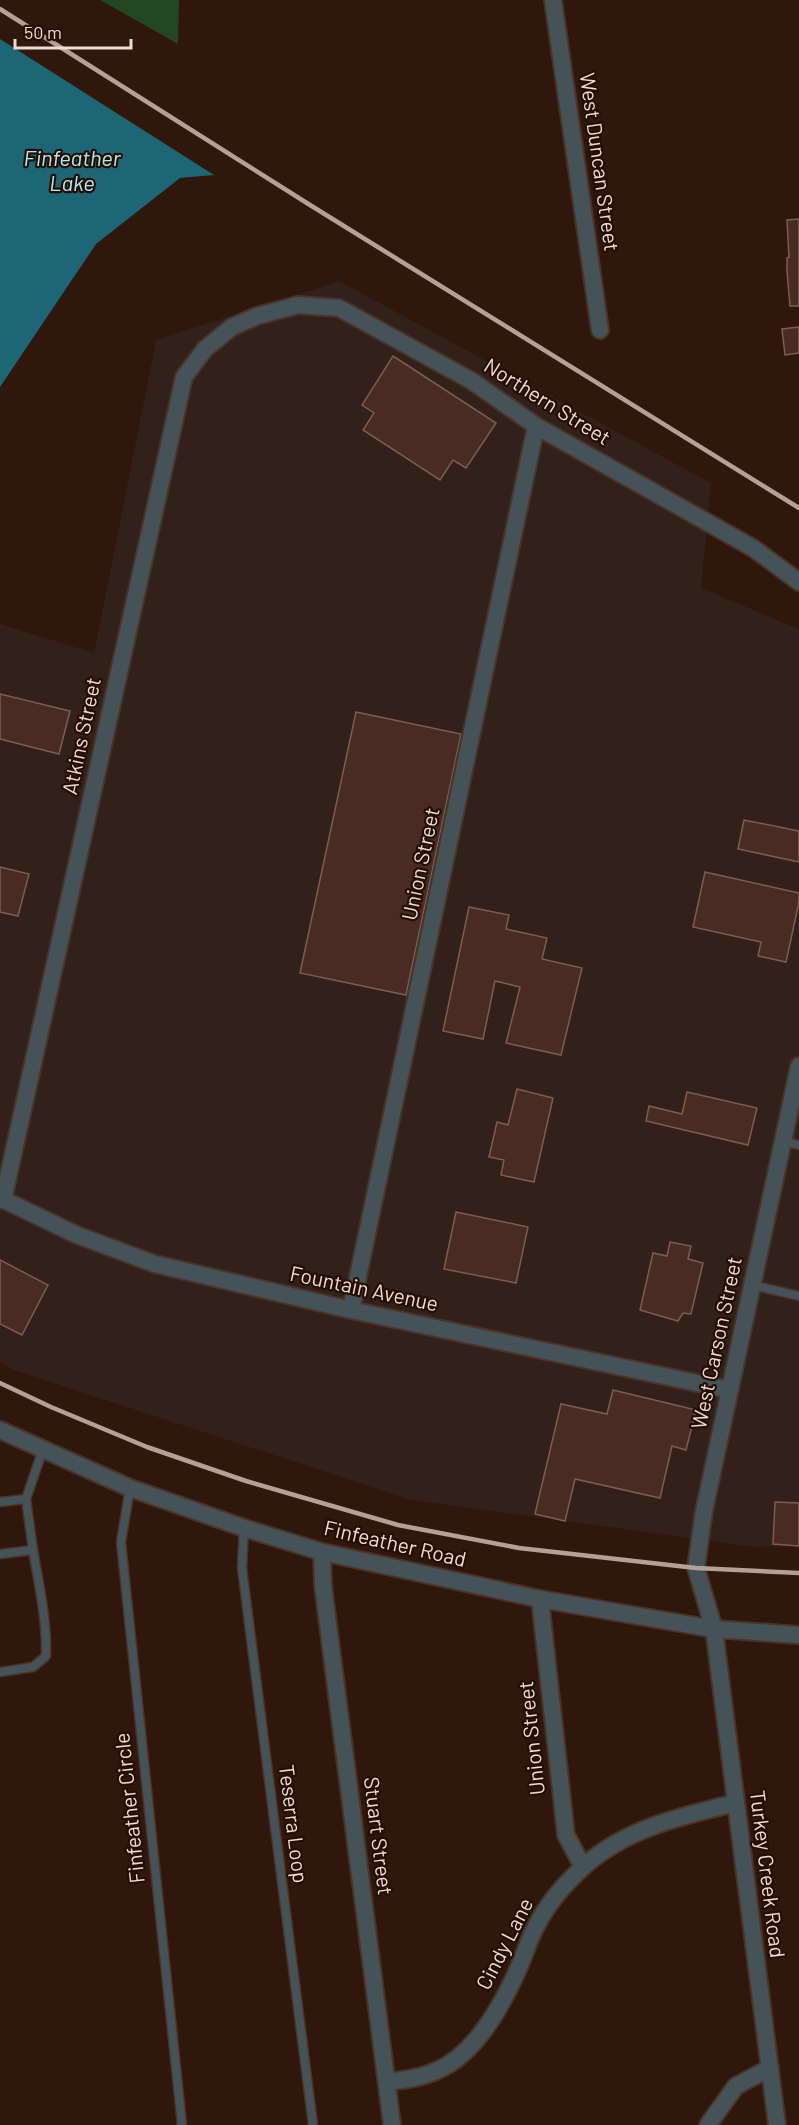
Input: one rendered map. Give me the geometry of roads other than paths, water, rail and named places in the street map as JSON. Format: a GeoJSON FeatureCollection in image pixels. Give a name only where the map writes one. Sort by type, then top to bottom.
{"type":"FeatureCollection","features":[{"type":"Feature","properties":{"kind":"street","name":"West Duncan Street"},"geometry":{"type":"LineString","coordinates":[[553,0],[600,330]]}},
{"type":"Feature","properties":{"kind":"street","name":"Northern Street"},"geometry":{"type":"LineString","coordinates":[[257,315],[298,306],[339,308],[472,381],[536,426],[753,548],[799,582]]}},
{"type":"Feature","properties":{"kind":"street","name":"Atkins Street"},"geometry":{"type":"LineString","coordinates":[[2,1199],[184,377],[205,349],[232,327],[257,315]]}},
{"type":"Feature","properties":{"kind":"street","name":"Union Street"},"geometry":{"type":"LineString","coordinates":[[351,1310],[536,426]]}},
{"type":"Feature","properties":{"kind":"street","name":"West Carson Street"},"geometry":{"type":"LineString","coordinates":[[714,1629],[696,1568],[704,1511],[752,1285],[791,1143],[799,1066]]}},
{"type":"Feature","properties":{"kind":"street","name":"Fountain Avenue"},"geometry":{"type":"LineString","coordinates":[[2,1199],[77,1235],[155,1264],[351,1310],[730,1390]]}},
{"type":"Feature","properties":{"kind":"street","name":"Finfeather Road"},"geometry":{"type":"LineString","coordinates":[[0,1430],[130,1488],[244,1528],[322,1552],[540,1599],[714,1629],[799,1635]]}},
{"type":"Feature","properties":{"kind":"street","name":"Stuart Street"},"geometry":{"type":"LineString","coordinates":[[322,1552],[323,1585],[392,2125]]}},
{"type":"Feature","properties":{"kind":"street","name":"Union Street"},"geometry":{"type":"LineString","coordinates":[[540,1599],[566,1835],[583,1867]]}},
{"type":"Feature","properties":{"kind":"street","name":"Turkey Creek Road"},"geometry":{"type":"LineString","coordinates":[[714,1629],[777,2125]]}},
{"type":"Feature","properties":{"kind":"street","name":"Cindy Lane"},"geometry":{"type":"LineString","coordinates":[[387,2082],[410,2080],[438,2071],[469,2049],[494,2015],[518,1970],[538,1921],[558,1894],[583,1867],[619,1841],[648,1827],[735,1803]]}},
{"type":"Feature","properties":{"kind":"street"},"geometry":{"type":"LineString","coordinates":[[708,2125],[736,2086],[770,2067]]}},
{"type":"Feature","properties":{"kind":"lane"},"geometry":{"type":"LineString","coordinates":[[752,1285],[799,1296]]}},
{"type":"Feature","properties":{"kind":"lane"},"geometry":{"type":"LineString","coordinates":[[0,1672],[33,1667],[46,1656],[45,1618],[26,1499],[43,1449]]}},
{"type":"Feature","properties":{"kind":"lane","name":"Finfeather Circle"},"geometry":{"type":"LineString","coordinates":[[130,1488],[121,1542],[182,2125]]}},
{"type":"Feature","properties":{"kind":"lane"},"geometry":{"type":"LineString","coordinates":[[0,1502],[26,1499]]}},
{"type":"Feature","properties":{"kind":"lane","name":"Teserra Loop"},"geometry":{"type":"LineString","coordinates":[[244,1528],[242,1568],[313,2125]]}},
{"type":"Feature","properties":{"kind":"lane"},"geometry":{"type":"LineString","coordinates":[[0,1554],[33,1550]]}},
{"type":"Feature","properties":{"kind":"water","name":"Finfeather Lake"},"geometry":{"type":"Polygon","coordinates":[[[0,39],[214,175],[180,178],[96,244],[0,387],[0,39]]]}},
{"type":"Feature","properties":{"kind":"railway"},"geometry":{"type":"LineString","coordinates":[[0,9],[310,205],[799,508]]}},
{"type":"Feature","properties":{"kind":"railway"},"geometry":{"type":"LineString","coordinates":[[0,1383],[147,1447],[246,1481],[398,1525],[519,1548],[696,1568],[799,1573]]}}]}
